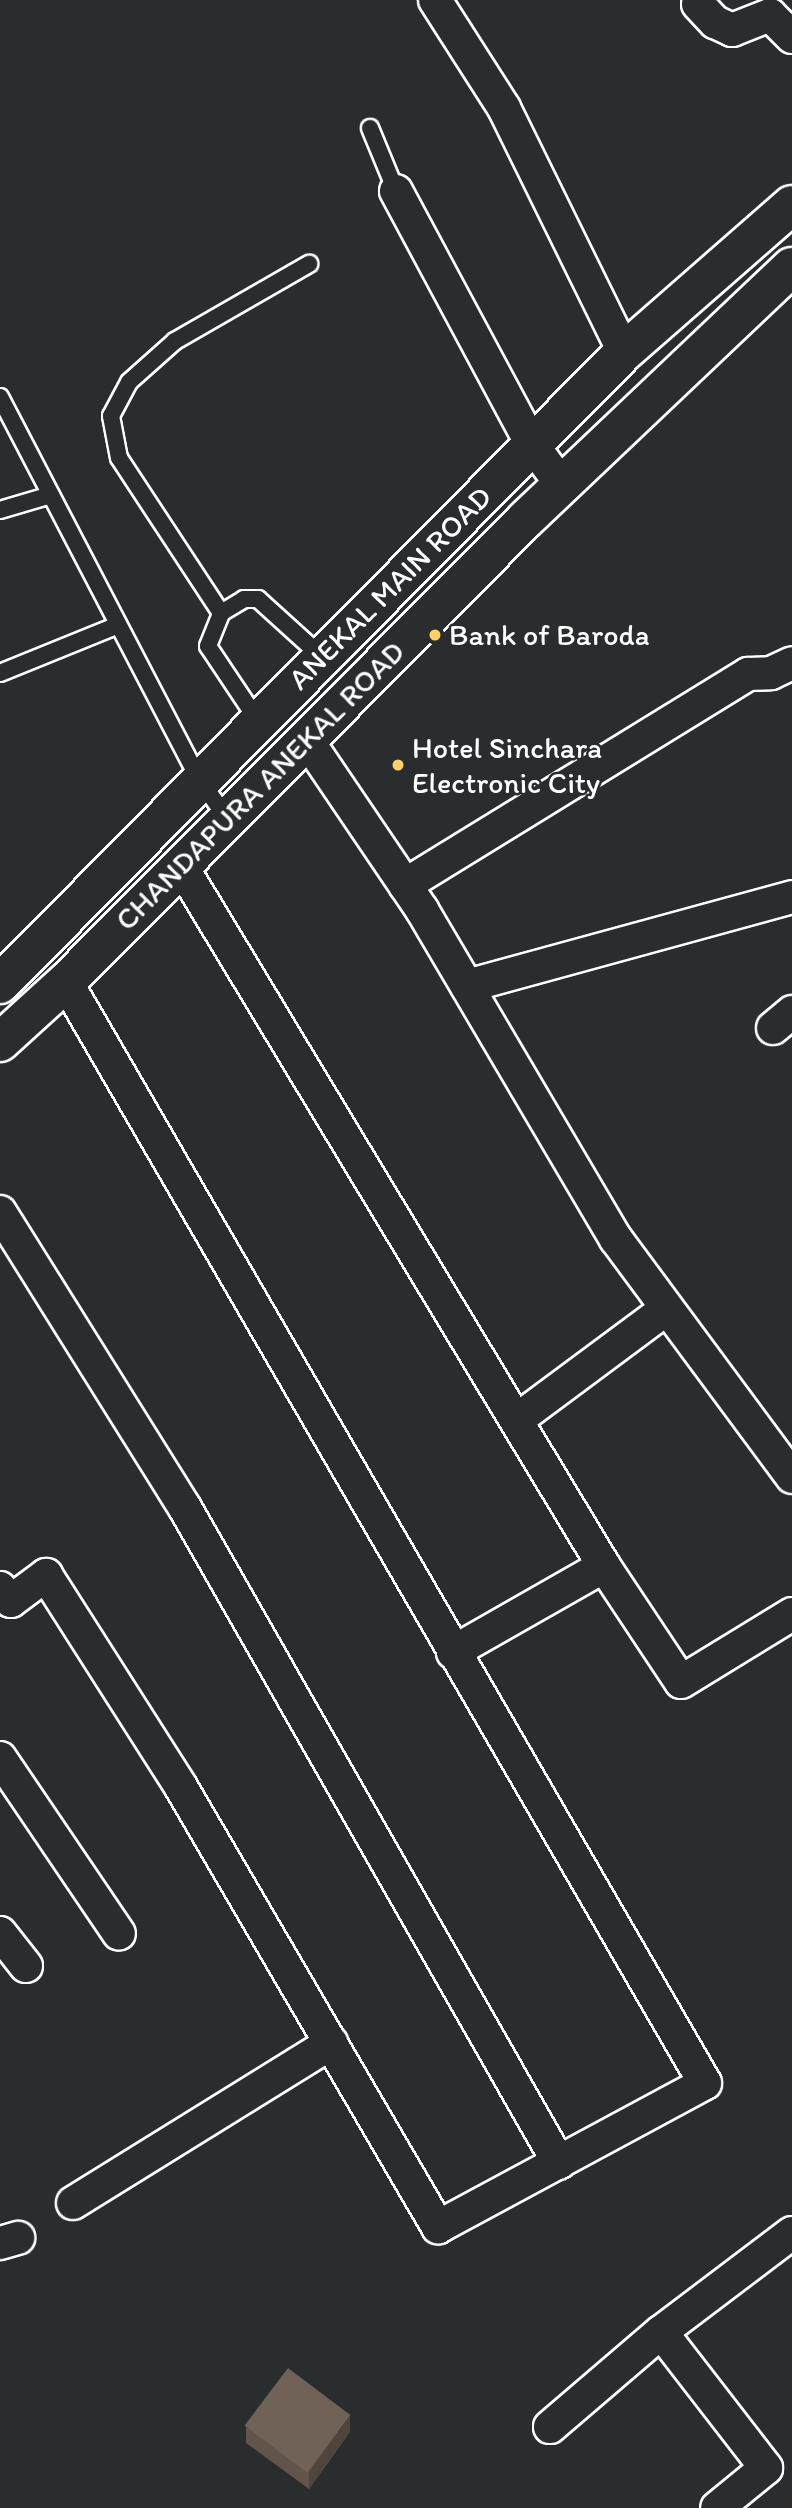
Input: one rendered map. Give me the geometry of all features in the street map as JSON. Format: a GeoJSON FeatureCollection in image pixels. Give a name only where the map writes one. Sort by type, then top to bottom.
{"type":"FeatureCollection","features":[{"type":"Feature","properties":{"kind":"main road","name":"ANEKAL MAIN ROAD"},"geometry":{"type":"LineString","coordinates":[[0,984],[199,779],[624,352],[792,205]]}},
{"type":"Feature","properties":{"kind":"main road","name":"CHANDAPURA ANEKAL ROAD"},"geometry":{"type":"LineString","coordinates":[[0,1042],[66,982],[180,864],[562,485],[792,269]]}},
{"type":"Feature","properties":{"kind":"street"},"geometry":{"type":"LineString","coordinates":[[435,0],[504,108],[624,352]]}},
{"type":"Feature","properties":{"kind":"street"},"geometry":{"type":"LineString","coordinates":[[698,4],[715,22],[732,30],[770,15],[792,37]]}},
{"type":"Feature","properties":{"kind":"street"},"geometry":{"type":"LineString","coordinates":[[396,191],[533,446],[562,485]]}},
{"type":"Feature","properties":{"kind":"street"},"geometry":{"type":"LineString","coordinates":[[405,885],[748,674],[771,673],[792,663]]}},
{"type":"Feature","properties":{"kind":"street"},"geometry":{"type":"LineString","coordinates":[[307,740],[405,885],[616,1240],[792,1477]]}},
{"type":"Feature","properties":{"kind":"street"},"geometry":{"type":"LineString","coordinates":[[180,864],[518,1419],[604,1566],[681,1682],[792,1614]]}},
{"type":"Feature","properties":{"kind":"street"},"geometry":{"type":"LineString","coordinates":[[467,986],[792,897]]}},
{"type":"Feature","properties":{"kind":"street"},"geometry":{"type":"LineString","coordinates":[[4,1599],[46,1574],[181,1787],[438,2227],[705,2083],[66,982]]}},
{"type":"Feature","properties":{"kind":"street"},"geometry":{"type":"LineString","coordinates":[[0,1212],[185,1508],[559,2162]]}},
{"type":"Feature","properties":{"kind":"street"},"geometry":{"type":"LineString","coordinates":[[518,1419],[666,1309]]}},
{"type":"Feature","properties":{"kind":"street"},"geometry":{"type":"LineString","coordinates":[[453,1652],[604,1566]]}},
{"type":"Feature","properties":{"kind":"street"},"geometry":{"type":"LineString","coordinates":[[0,1758],[119,1934]]}},
{"type":"Feature","properties":{"kind":"street"},"geometry":{"type":"LineString","coordinates":[[0,1933],[26,1966]]}},
{"type":"Feature","properties":{"kind":"street"},"geometry":{"type":"LineString","coordinates":[[73,2203],[331,2043]]}},
{"type":"Feature","properties":{"kind":"street"},"geometry":{"type":"LineString","coordinates":[[550,2427],[661,2332],[792,2233]]}},
{"type":"Feature","properties":{"kind":"street"},"geometry":{"type":"LineString","coordinates":[[661,2332],[766,2468],[717,2508]]}},
{"type":"Feature","properties":{"kind":"lane"},"geometry":{"type":"LineString","coordinates":[[370,128],[396,191]]}},
{"type":"Feature","properties":{"kind":"lane"},"geometry":{"type":"LineString","coordinates":[[221,613],[119,458],[111,416],[129,382],[175,341],[309,264]]}},
{"type":"Feature","properties":{"kind":"lane"},"geometry":{"type":"LineString","coordinates":[[0,397],[199,779],[226,818]]}},
{"type":"Feature","properties":{"kind":"lane"},"geometry":{"type":"LineString","coordinates":[[0,509],[51,495]]}},
{"type":"Feature","properties":{"kind":"lane"},"geometry":{"type":"LineString","coordinates":[[258,721],[208,646],[221,613],[244,599],[258,599],[323,657]]}},
{"type":"Feature","properties":{"kind":"lane"},"geometry":{"type":"LineString","coordinates":[[0,673],[118,625]]}},
{"type":"Feature","properties":{"kind":"building"},"geometry":{"type":"Polygon","coordinates":[[[288,2368],[350,2415],[307,2472],[245,2426],[288,2368]]]}},
{"type":"Feature","properties":{"kind":"place","name":"Bank of Baroda"},"geometry":{"type":"Point","coordinates":[435,635]}},
{"type":"Feature","properties":{"kind":"place","name":"Hotel Sinchara Electronic City"},"geometry":{"type":"Point","coordinates":[398,765]}}]}
